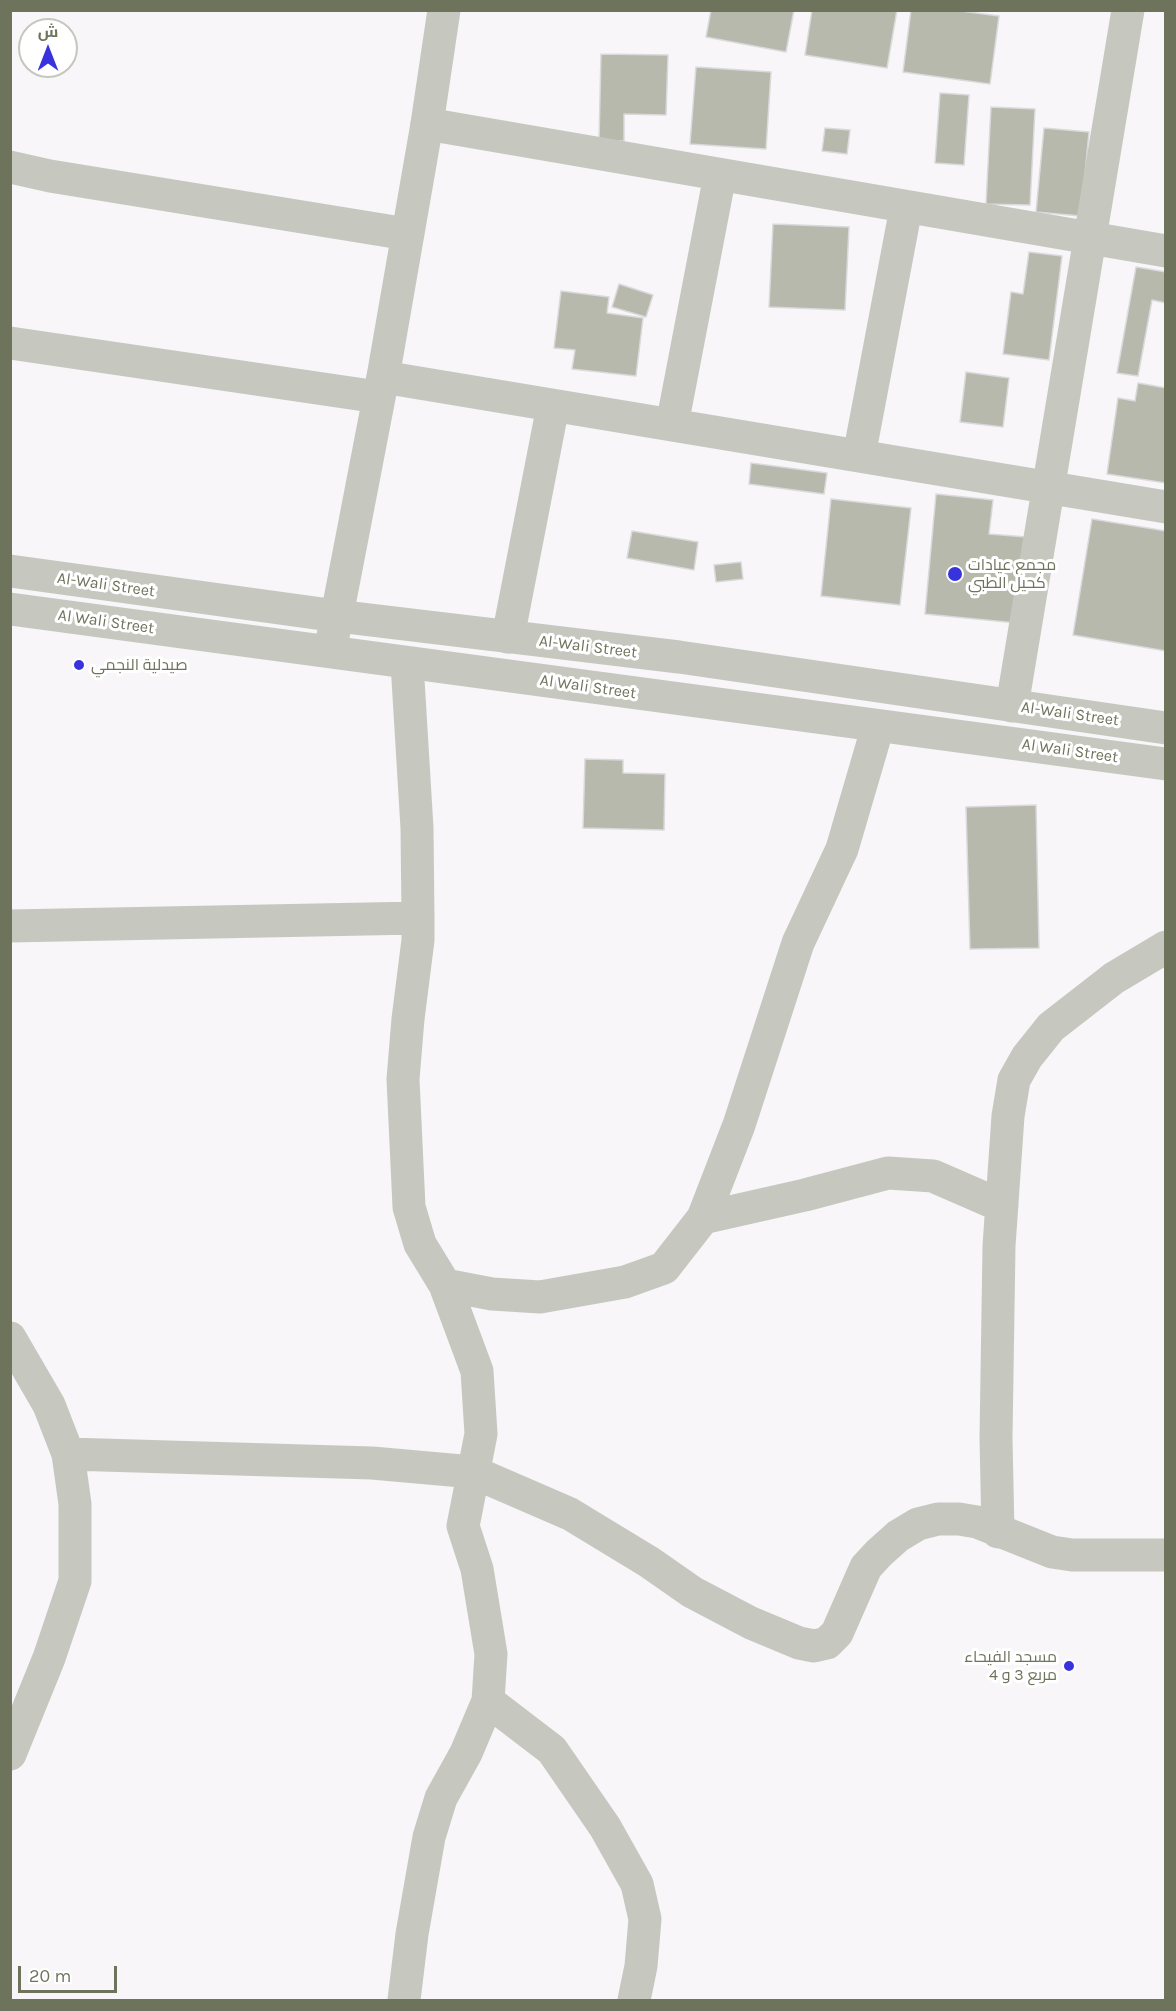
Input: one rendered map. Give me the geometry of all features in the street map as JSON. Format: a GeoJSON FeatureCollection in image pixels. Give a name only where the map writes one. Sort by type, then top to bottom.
{"type":"FeatureCollection","features":[{"type":"Feature","properties":{"kind":"street"},"geometry":{"type":"LineString","coordinates":[[330,652],[381,387],[427,124],[444,10]]}},
{"type":"Feature","properties":{"kind":"street"},"geometry":{"type":"LineString","coordinates":[[1012,706],[1128,10]]}},
{"type":"Feature","properties":{"kind":"street"},"geometry":{"type":"LineString","coordinates":[[427,124],[1166,251]]}},
{"type":"Feature","properties":{"kind":"street"},"geometry":{"type":"LineString","coordinates":[[10,167],[50,176],[407,234]]}},
{"type":"Feature","properties":{"kind":"street"},"geometry":{"type":"LineString","coordinates":[[672,425],[720,175]]}},
{"type":"Feature","properties":{"kind":"street"},"geometry":{"type":"LineString","coordinates":[[859,456],[906,208]]}},
{"type":"Feature","properties":{"kind":"street"},"geometry":{"type":"LineString","coordinates":[[10,343],[553,405],[1166,507]]}},
{"type":"Feature","properties":{"kind":"street"},"geometry":{"type":"LineString","coordinates":[[508,637],[553,405]]}},
{"type":"Feature","properties":{"kind":"street","name":"Al-Wali Street"},"geometry":{"type":"LineString","coordinates":[[10,571],[337,616],[679,657],[1166,728]]}},
{"type":"Feature","properties":{"kind":"street","name":"Al Wali Street"},"geometry":{"type":"LineString","coordinates":[[10,609],[1166,764]]}},
{"type":"Feature","properties":{"kind":"street"},"geometry":{"type":"LineString","coordinates":[[404,2001],[411,1935],[429,1838],[441,1798],[466,1753],[489,1701],[491,1654],[477,1569],[463,1526],[481,1434],[477,1371],[445,1285],[420,1244],[409,1207],[403,1079],[418,940],[418,918],[417,828],[407,663]]}},
{"type":"Feature","properties":{"kind":"street"},"geometry":{"type":"LineString","coordinates":[[445,1285],[492,1294],[540,1297],[625,1282],[664,1268],[703,1218],[739,1125],[798,943],[842,849],[878,726]]}},
{"type":"Feature","properties":{"kind":"street"},"geometry":{"type":"LineString","coordinates":[[10,926],[418,918]]}},
{"type":"Feature","properties":{"kind":"street"},"geometry":{"type":"LineString","coordinates":[[998,1532],[996,1438],[999,1246],[1008,1116],[1014,1080],[1027,1057],[1051,1028],[1114,978],[1166,947]]}},
{"type":"Feature","properties":{"kind":"street"},"geometry":{"type":"LineString","coordinates":[[703,1218],[888,1173],[933,1176],[1002,1206]]}},
{"type":"Feature","properties":{"kind":"street"},"geometry":{"type":"LineString","coordinates":[[10,1338],[49,1405],[68,1454],[75,1504],[75,1581],[49,1658],[10,1754]]}},
{"type":"Feature","properties":{"kind":"street"},"geometry":{"type":"LineString","coordinates":[[68,1454],[360,1462],[473,1472],[570,1514],[649,1562],[692,1592],[751,1623],[800,1643],[814,1646],[827,1643],[837,1634],[866,1567],[898,1536],[918,1524],[938,1519],[977,1522],[1052,1552],[1072,1555],[1166,1555]]}},
{"type":"Feature","properties":{"kind":"street"},"geometry":{"type":"LineString","coordinates":[[489,1701],[552,1750],[605,1827],[637,1884],[645,1919],[641,1966],[634,2001]]}},
{"type":"Feature","properties":{"kind":"building"},"geometry":{"type":"Polygon","coordinates":[[[711,10],[794,10],[786,52],[706,37],[711,10]]]}},
{"type":"Feature","properties":{"kind":"building"},"geometry":{"type":"Polygon","coordinates":[[[812,10],[897,10],[887,68],[805,55],[812,10]]]}},
{"type":"Feature","properties":{"kind":"building"},"geometry":{"type":"Polygon","coordinates":[[[911,10],[953,10],[999,16],[990,84],[903,72],[911,10]]]}},
{"type":"Feature","properties":{"kind":"building"},"geometry":{"type":"Polygon","coordinates":[[[601,54],[668,55],[666,115],[624,114],[624,141],[599,141],[601,54]]]}},
{"type":"Feature","properties":{"kind":"building"},"geometry":{"type":"Polygon","coordinates":[[[696,67],[771,72],[766,149],[690,144],[696,67]]]}},
{"type":"Feature","properties":{"kind":"building"},"geometry":{"type":"Polygon","coordinates":[[[940,93],[969,95],[964,165],[935,163],[940,93]]]}},
{"type":"Feature","properties":{"kind":"building"},"geometry":{"type":"Polygon","coordinates":[[[991,107],[1035,109],[1030,205],[986,204],[991,107]]]}},
{"type":"Feature","properties":{"kind":"building"},"geometry":{"type":"Polygon","coordinates":[[[825,128],[850,130],[847,154],[822,151],[825,128]]]}},
{"type":"Feature","properties":{"kind":"building"},"geometry":{"type":"Polygon","coordinates":[[[1044,128],[1089,132],[1081,216],[1036,212],[1044,128]]]}},
{"type":"Feature","properties":{"kind":"building"},"geometry":{"type":"Polygon","coordinates":[[[773,224],[849,227],[845,310],[769,307],[773,224]]]}},
{"type":"Feature","properties":{"kind":"building"},"geometry":{"type":"Polygon","coordinates":[[[1029,252],[1062,256],[1049,360],[1003,354],[1011,292],[1023,294],[1029,252]]]}},
{"type":"Feature","properties":{"kind":"building"},"geometry":{"type":"Polygon","coordinates":[[[1136,267],[1166,272],[1166,303],[1152,300],[1138,376],[1117,373],[1136,267]]]}},
{"type":"Feature","properties":{"kind":"building"},"geometry":{"type":"Polygon","coordinates":[[[619,284],[653,295],[646,317],[612,307],[619,284]]]}},
{"type":"Feature","properties":{"kind":"building"},"geometry":{"type":"Polygon","coordinates":[[[561,291],[609,297],[607,313],[643,318],[636,376],[572,369],[575,350],[554,348],[561,291]]]}},
{"type":"Feature","properties":{"kind":"building"},"geometry":{"type":"Polygon","coordinates":[[[966,372],[1009,378],[1003,427],[960,422],[966,372]]]}},
{"type":"Feature","properties":{"kind":"building"},"geometry":{"type":"Polygon","coordinates":[[[1138,383],[1166,388],[1166,483],[1107,474],[1118,398],[1135,401],[1138,383]]]}},
{"type":"Feature","properties":{"kind":"building"},"geometry":{"type":"Polygon","coordinates":[[[751,463],[827,473],[824,494],[749,484],[751,463]]]}},
{"type":"Feature","properties":{"kind":"building"},"geometry":{"type":"Polygon","coordinates":[[[936,494],[993,500],[989,534],[1026,537],[1017,623],[925,614],[936,494]]]}},
{"type":"Feature","properties":{"kind":"building"},"geometry":{"type":"Polygon","coordinates":[[[831,499],[911,508],[900,605],[821,596],[831,499]]]}},
{"type":"Feature","properties":{"kind":"building"},"geometry":{"type":"Polygon","coordinates":[[[1092,519],[1166,531],[1166,651],[1073,635],[1092,519]]]}},
{"type":"Feature","properties":{"kind":"building"},"geometry":{"type":"Polygon","coordinates":[[[632,531],[698,542],[694,570],[627,558],[632,531]]]}},
{"type":"Feature","properties":{"kind":"building"},"geometry":{"type":"Polygon","coordinates":[[[741,562],[743,579],[716,582],[714,565],[741,562]]]}},
{"type":"Feature","properties":{"kind":"building"},"geometry":{"type":"Polygon","coordinates":[[[585,759],[623,760],[623,773],[665,774],[664,830],[583,828],[585,759]]]}},
{"type":"Feature","properties":{"kind":"building"},"geometry":{"type":"Polygon","coordinates":[[[1036,805],[1039,948],[970,949],[966,807],[1036,805]]]}},
{"type":"Feature","properties":{"kind":"place","name":"مجمع عيادات كحيل الطبي"},"geometry":{"type":"Point","coordinates":[955,574]}},
{"type":"Feature","properties":{"kind":"place","name":"صيدلية النجمي"},"geometry":{"type":"Point","coordinates":[79,665]}},
{"type":"Feature","properties":{"kind":"place","name":"مسجد الفيحاء مربع 3 و 4"},"geometry":{"type":"Point","coordinates":[1069,1666]}}]}
